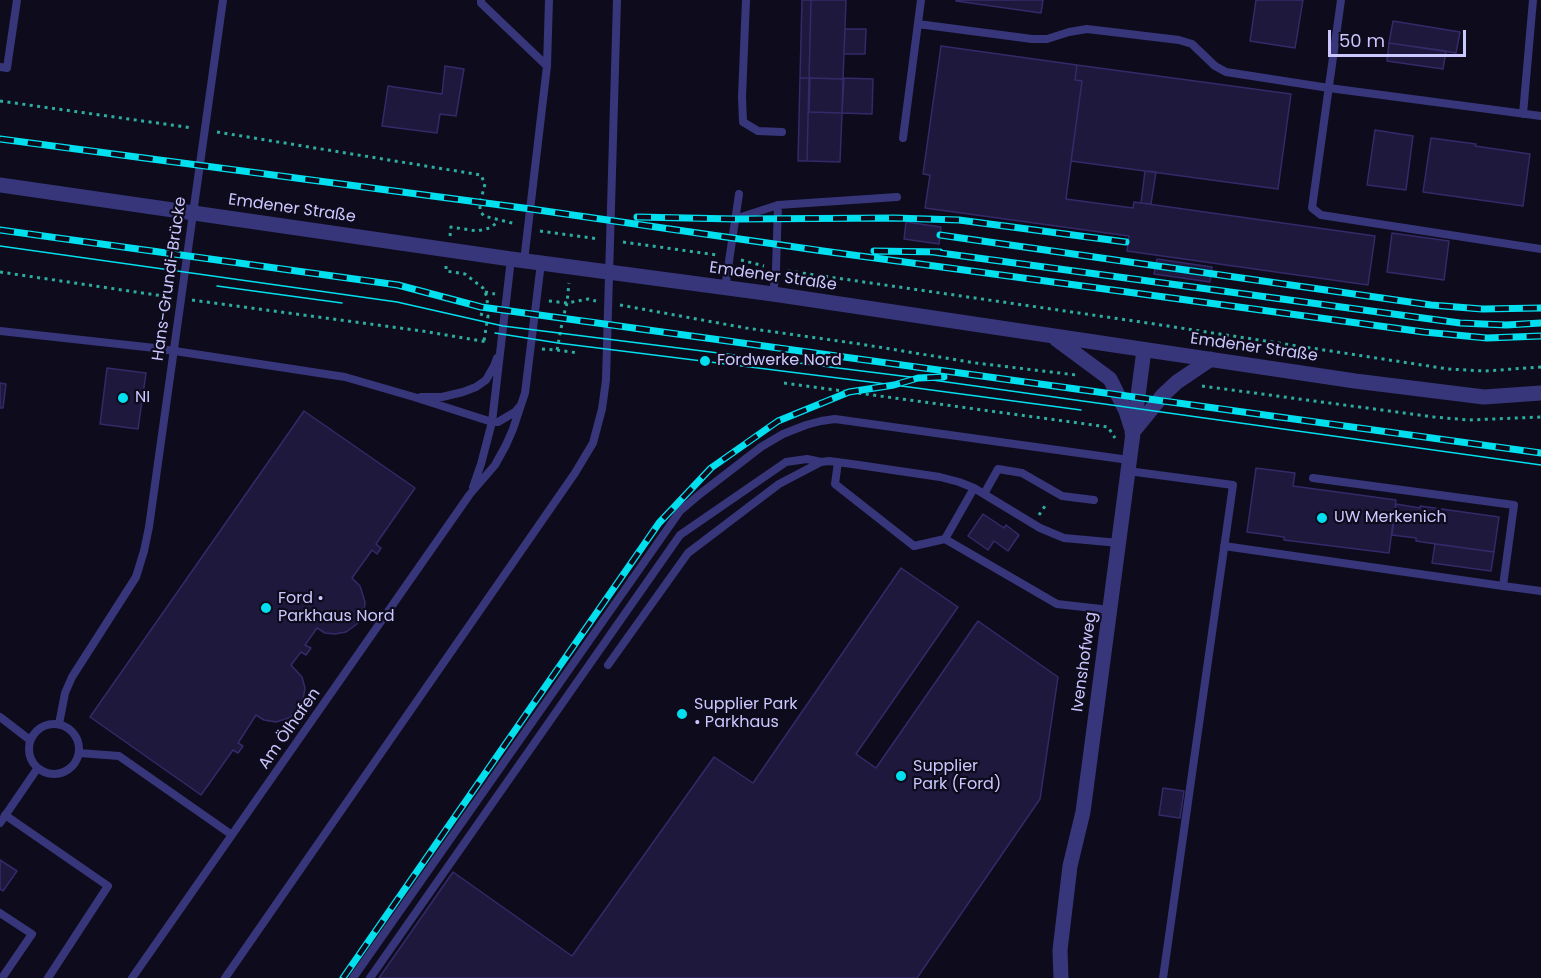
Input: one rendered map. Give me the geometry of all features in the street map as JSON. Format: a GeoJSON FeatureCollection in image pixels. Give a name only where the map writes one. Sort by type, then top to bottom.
{"type":"FeatureCollection","features":[{"type":"Feature","properties":{"kind":"street","name":"Emdener Straße"},"geometry":{"type":"LineString","coordinates":[[0,185],[518,260],[773,294],[1355,381],[1484,397],[1541,393]]}},
{"type":"Feature","properties":{"kind":"street"},"geometry":{"type":"LineString","coordinates":[[1054,337],[1110,379],[1126,411],[1125,432]]}},
{"type":"Feature","properties":{"kind":"street","name":"Ivenshofweg"},"geometry":{"type":"LineString","coordinates":[[1061,978],[1060,950],[1070,866],[1083,812],[1119,543],[1128,465],[1125,432],[1144,350]]}},
{"type":"Feature","properties":{"kind":"street"},"geometry":{"type":"LineString","coordinates":[[1125,432],[1177,382],[1211,359]]}},
{"type":"Feature","properties":{"kind":"lane"},"geometry":{"type":"LineString","coordinates":[[0,67],[7,68],[17,0]]}},
{"type":"Feature","properties":{"kind":"lane","name":"Hans-Grundi-Brücke"},"geometry":{"type":"LineString","coordinates":[[59,724],[72,677],[136,577],[144,551],[223,0]]}},
{"type":"Feature","properties":{"kind":"lane"},"geometry":{"type":"LineString","coordinates":[[481,0],[481,3],[548,66]]}},
{"type":"Feature","properties":{"kind":"lane","name":"Am Ölhafen"},"geometry":{"type":"LineString","coordinates":[[470,494],[492,422],[501,344],[518,260],[528,228],[548,66],[549,0]]}},
{"type":"Feature","properties":{"kind":"lane"},"geometry":{"type":"LineString","coordinates":[[225,978],[575,473],[593,443],[602,409],[606,381],[617,0]]}},
{"type":"Feature","properties":{"kind":"lane"},"geometry":{"type":"LineString","coordinates":[[746,0],[743,122],[758,132],[782,132]]}},
{"type":"Feature","properties":{"kind":"lane"},"geometry":{"type":"LineString","coordinates":[[903,138],[921,0]]}},
{"type":"Feature","properties":{"kind":"lane"},"geometry":{"type":"LineString","coordinates":[[1341,0],[1312,208],[1321,215],[1541,249]]}},
{"type":"Feature","properties":{"kind":"lane"},"geometry":{"type":"LineString","coordinates":[[1523,114],[1533,0]]}},
{"type":"Feature","properties":{"kind":"lane"},"geometry":{"type":"LineString","coordinates":[[918,24],[1032,39],[1047,39],[1087,29],[1179,40],[1192,44],[1215,66],[1226,72],[1541,116]]}},
{"type":"Feature","properties":{"kind":"lane"},"geometry":{"type":"LineString","coordinates":[[725,288],[739,194]]}},
{"type":"Feature","properties":{"kind":"lane"},"geometry":{"type":"LineString","coordinates":[[735,219],[778,205],[897,197]]}},
{"type":"Feature","properties":{"kind":"lane"},"geometry":{"type":"LineString","coordinates":[[773,294],[778,205]]}},
{"type":"Feature","properties":{"kind":"lane","name":"Am Ölhafen"},"geometry":{"type":"LineString","coordinates":[[132,978],[470,494],[495,465],[513,429],[525,393],[541,263]]}},
{"type":"Feature","properties":{"kind":"lane"},"geometry":{"type":"LineString","coordinates":[[0,331],[155,348],[345,377],[492,422],[498,422],[515,412],[521,405]]}},
{"type":"Feature","properties":{"kind":"lane"},"geometry":{"type":"LineString","coordinates":[[414,397],[442,397],[476,387],[486,380],[494,366],[501,344]]}},
{"type":"Feature","properties":{"kind":"lane"},"geometry":{"type":"LineString","coordinates":[[353,978],[680,511],[761,447],[783,434],[806,425],[835,419],[1128,465],[1233,485],[1163,978]]}},
{"type":"Feature","properties":{"kind":"lane"},"geometry":{"type":"LineString","coordinates":[[370,978],[680,535],[786,462],[807,459],[838,462],[940,477],[974,488],[1040,528],[1064,537],[1119,543]]}},
{"type":"Feature","properties":{"kind":"lane"},"geometry":{"type":"LineString","coordinates":[[608,665],[688,553],[779,484],[821,462]]}},
{"type":"Feature","properties":{"kind":"lane"},"geometry":{"type":"LineString","coordinates":[[838,462],[835,484],[914,546],[945,539],[1057,604],[1110,610]]}},
{"type":"Feature","properties":{"kind":"lane"},"geometry":{"type":"LineString","coordinates":[[984,494],[998,469],[1022,473],[1062,496],[1094,500]]}},
{"type":"Feature","properties":{"kind":"lane"},"geometry":{"type":"LineString","coordinates":[[1312,478],[1514,505],[1503,586]]}},
{"type":"Feature","properties":{"kind":"lane"},"geometry":{"type":"LineString","coordinates":[[945,539],[974,488]]}},
{"type":"Feature","properties":{"kind":"lane"},"geometry":{"type":"LineString","coordinates":[[1224,546],[1541,591]]}},
{"type":"Feature","properties":{"kind":"lane"},"geometry":{"type":"LineString","coordinates":[[0,717],[30,740]]}},
{"type":"Feature","properties":{"kind":"lane"},"geometry":{"type":"LineString","coordinates":[[59,724],[74,734],[79,743],[79,753],[71,768],[63,773],[45,774],[31,761],[28,750],[30,740],[34,732],[42,727],[59,724]]}},
{"type":"Feature","properties":{"kind":"lane"},"geometry":{"type":"LineString","coordinates":[[79,753],[119,756],[232,835]]}},
{"type":"Feature","properties":{"kind":"lane"},"geometry":{"type":"LineString","coordinates":[[0,823],[37,769]]}},
{"type":"Feature","properties":{"kind":"lane"},"geometry":{"type":"LineString","coordinates":[[5,815],[108,886],[48,978]]}},
{"type":"Feature","properties":{"kind":"lane"},"geometry":{"type":"LineString","coordinates":[[0,913],[32,934],[2,978]]}},
{"type":"Feature","properties":{"kind":"path"},"geometry":{"type":"LineString","coordinates":[[0,101],[204,130]]}},
{"type":"Feature","properties":{"kind":"path"},"geometry":{"type":"LineString","coordinates":[[215,132],[481,175],[485,184],[480,211],[484,216],[541,231],[609,240]]}},
{"type":"Feature","properties":{"kind":"path"},"geometry":{"type":"LineString","coordinates":[[620,242],[730,257],[776,269],[1448,369],[1485,371],[1541,367]]}},
{"type":"Feature","properties":{"kind":"path"},"geometry":{"type":"LineString","coordinates":[[0,272],[170,297]]}},
{"type":"Feature","properties":{"kind":"path"},"geometry":{"type":"LineString","coordinates":[[557,350],[567,303],[588,299],[600,301]]}},
{"type":"Feature","properties":{"kind":"path"},"geometry":{"type":"LineString","coordinates":[[192,300],[501,344]]}},
{"type":"Feature","properties":{"kind":"path"},"geometry":{"type":"LineString","coordinates":[[611,303],[746,328],[976,363],[1080,376]]}},
{"type":"Feature","properties":{"kind":"path"},"geometry":{"type":"LineString","coordinates":[[480,314],[488,316],[484,341]]}},
{"type":"Feature","properties":{"kind":"path"},"geometry":{"type":"LineString","coordinates":[[530,348],[578,353]]}},
{"type":"Feature","properties":{"kind":"path"},"geometry":{"type":"LineString","coordinates":[[1177,382],[1434,417],[1469,420],[1541,417]]}},
{"type":"Feature","properties":{"kind":"path"},"geometry":{"type":"LineString","coordinates":[[784,384],[1108,427],[1116,440],[1125,432]]}},
{"type":"Feature","properties":{"kind":"path"},"geometry":{"type":"LineString","coordinates":[[1034,524],[1054,492]]}},
{"type":"Feature","properties":{"kind":"building"},"geometry":{"type":"Polygon","coordinates":[[[802,0],[811,0],[809,78],[800,78],[802,0]]]}},
{"type":"Feature","properties":{"kind":"building"},"geometry":{"type":"Polygon","coordinates":[[[811,0],[846,0],[843,79],[809,78],[811,0]]]}},
{"type":"Feature","properties":{"kind":"building"},"geometry":{"type":"Polygon","coordinates":[[[956,0],[1043,0],[1041,13],[956,0]]]}},
{"type":"Feature","properties":{"kind":"building"},"geometry":{"type":"Polygon","coordinates":[[[1256,0],[1303,0],[1295,48],[1250,41],[1256,0]]]}},
{"type":"Feature","properties":{"kind":"building"},"geometry":{"type":"Polygon","coordinates":[[[1393,21],[1460,32],[1456,53],[1389,43],[1393,21]]]}},
{"type":"Feature","properties":{"kind":"building"},"geometry":{"type":"Polygon","coordinates":[[[845,29],[866,29],[865,54],[844,54],[845,29]]]}},
{"type":"Feature","properties":{"kind":"building"},"geometry":{"type":"Polygon","coordinates":[[[1389,43],[1446,51],[1443,69],[1387,61],[1389,43]]]}},
{"type":"Feature","properties":{"kind":"building"},"geometry":{"type":"Polygon","coordinates":[[[941,46],[1077,65],[1075,80],[1082,81],[1066,199],[1133,208],[1134,202],[1375,236],[1368,285],[1127,251],[1129,236],[925,208],[930,175],[923,174],[941,46]]]}},
{"type":"Feature","properties":{"kind":"building"},"geometry":{"type":"Polygon","coordinates":[[[1077,65],[1291,94],[1278,189],[1071,161],[1082,81],[1075,80],[1077,65]]]}},
{"type":"Feature","properties":{"kind":"building"},"geometry":{"type":"Polygon","coordinates":[[[445,66],[464,69],[456,116],[440,114],[437,133],[382,126],[388,86],[442,94],[445,66]]]}},
{"type":"Feature","properties":{"kind":"building"},"geometry":{"type":"Polygon","coordinates":[[[800,78],[809,78],[807,161],[798,161],[800,78]]]}},
{"type":"Feature","properties":{"kind":"building"},"geometry":{"type":"Polygon","coordinates":[[[809,78],[809,112],[842,113],[840,162],[807,161],[809,78]]]}},
{"type":"Feature","properties":{"kind":"building"},"geometry":{"type":"Polygon","coordinates":[[[810,78],[843,79],[842,113],[809,112],[810,78]]]}},
{"type":"Feature","properties":{"kind":"building"},"geometry":{"type":"Polygon","coordinates":[[[844,78],[873,79],[872,114],[842,113],[844,78]]]}},
{"type":"Feature","properties":{"kind":"building"},"geometry":{"type":"Polygon","coordinates":[[[1375,130],[1413,136],[1406,190],[1367,185],[1375,130]]]}},
{"type":"Feature","properties":{"kind":"building"},"geometry":{"type":"Polygon","coordinates":[[[1431,138],[1530,154],[1523,206],[1423,192],[1431,138]]]}},
{"type":"Feature","properties":{"kind":"building"},"geometry":{"type":"Polygon","coordinates":[[[1145,171],[1156,172],[1151,204],[1141,203],[1145,171]]]}},
{"type":"Feature","properties":{"kind":"building"},"geometry":{"type":"Polygon","coordinates":[[[906,222],[941,227],[939,244],[904,239],[906,222]]]}},
{"type":"Feature","properties":{"kind":"building"},"geometry":{"type":"Polygon","coordinates":[[[1392,233],[1449,241],[1444,280],[1387,272],[1392,233]]]}},
{"type":"Feature","properties":{"kind":"building"},"geometry":{"type":"Polygon","coordinates":[[[1157,259],[1212,267],[1210,282],[1154,274],[1157,259]]]}},
{"type":"Feature","properties":{"kind":"building","name":"NI"},"geometry":{"type":"Polygon","coordinates":[[[107,368],[146,373],[138,429],[100,424],[107,368]]]}},
{"type":"Feature","properties":{"kind":"building"},"geometry":{"type":"Polygon","coordinates":[[[0,383],[6,384],[3,408],[0,408],[0,383]]]}},
{"type":"Feature","properties":{"kind":"building","name":"Ford • Parkhaus Nord"},"geometry":{"type":"Polygon","coordinates":[[[304,411],[415,488],[376,544],[381,548],[377,554],[372,550],[352,578],[360,586],[365,602],[364,615],[346,632],[325,633],[317,628],[305,645],[311,648],[306,655],[301,652],[291,665],[302,677],[305,688],[299,709],[289,718],[276,722],[264,720],[256,715],[238,743],[243,746],[238,753],[233,750],[201,795],[90,717],[304,411]]]}},
{"type":"Feature","properties":{"kind":"building","name":"UW Merkenich"},"geometry":{"type":"Polygon","coordinates":[[[1256,468],[1295,473],[1293,486],[1396,500],[1389,553],[1284,540],[1284,537],[1247,532],[1256,468]]]}},
{"type":"Feature","properties":{"kind":"building"},"geometry":{"type":"Polygon","coordinates":[[[1396,504],[1499,517],[1494,552],[1416,541],[1416,538],[1392,535],[1396,504]]]}},
{"type":"Feature","properties":{"kind":"building"},"geometry":{"type":"Polygon","coordinates":[[[983,514],[1004,528],[1006,525],[1019,535],[1008,551],[994,541],[988,550],[968,536],[983,514]]]}},
{"type":"Feature","properties":{"kind":"building"},"geometry":{"type":"Polygon","coordinates":[[[1435,544],[1494,552],[1491,571],[1432,563],[1435,544]]]}},
{"type":"Feature","properties":{"kind":"building","name":"Supplier Park (Ford)"},"geometry":{"type":"Polygon","coordinates":[[[901,568],[958,607],[856,754],[876,768],[978,621],[1058,677],[1040,799],[917,978],[379,978],[453,872],[572,956],[714,757],[753,783],[901,568]]]}},
{"type":"Feature","properties":{"kind":"building"},"geometry":{"type":"Polygon","coordinates":[[[1163,788],[1184,791],[1180,818],[1159,815],[1163,788]]]}},
{"type":"Feature","properties":{"kind":"building"},"geometry":{"type":"Polygon","coordinates":[[[0,860],[17,871],[3,891],[0,889],[0,860]]]}},
{"type":"Feature","properties":{"kind":"tram line"},"geometry":{"type":"LineString","coordinates":[[0,246],[397,302],[503,326],[918,378],[1541,465]]}},
{"type":"Feature","properties":{"kind":"tram line"},"geometry":{"type":"LineString","coordinates":[[217,286],[342,303]]}},
{"type":"Feature","properties":{"kind":"tram line"},"geometry":{"type":"LineString","coordinates":[[495,333],[1081,410]]}},
{"type":"Feature","properties":{"kind":"railway"},"geometry":{"type":"LineString","coordinates":[[0,139],[531,209],[1424,332],[1487,338],[1541,336]]}},
{"type":"Feature","properties":{"kind":"railway"},"geometry":{"type":"LineString","coordinates":[[637,217],[959,220],[1126,242]]}},
{"type":"Feature","properties":{"kind":"railway"},"geometry":{"type":"LineString","coordinates":[[0,230],[398,285],[481,307],[1541,453]]}},
{"type":"Feature","properties":{"kind":"railway"},"geometry":{"type":"LineString","coordinates":[[940,235],[1431,305],[1482,309],[1541,308]]}},
{"type":"Feature","properties":{"kind":"railway"},"geometry":{"type":"LineString","coordinates":[[874,251],[940,252]]}},
{"type":"Feature","properties":{"kind":"railway"},"geometry":{"type":"LineString","coordinates":[[933,252],[1460,323],[1506,325],[1541,323]]}},
{"type":"Feature","properties":{"kind":"railway"},"geometry":{"type":"LineString","coordinates":[[343,978],[659,523],[711,468],[778,421],[849,392],[894,385],[918,378],[944,377]]}},
{"type":"Feature","properties":{"kind":"place","name":"Fordwerke Nord"},"geometry":{"type":"Point","coordinates":[705,361]}},
{"type":"Feature","properties":{"kind":"place","name":"NI"},"geometry":{"type":"Point","coordinates":[123,398]}},
{"type":"Feature","properties":{"kind":"place","name":"UW Merkenich"},"geometry":{"type":"Point","coordinates":[1322,518]}},
{"type":"Feature","properties":{"kind":"place","name":"Ford • Parkhaus Nord"},"geometry":{"type":"Point","coordinates":[266,608]}},
{"type":"Feature","properties":{"kind":"place","name":"Supplier Park • Parkhaus"},"geometry":{"type":"Point","coordinates":[682,714]}},
{"type":"Feature","properties":{"kind":"place","name":"Supplier Park (Ford)"},"geometry":{"type":"Point","coordinates":[901,776]}}]}
